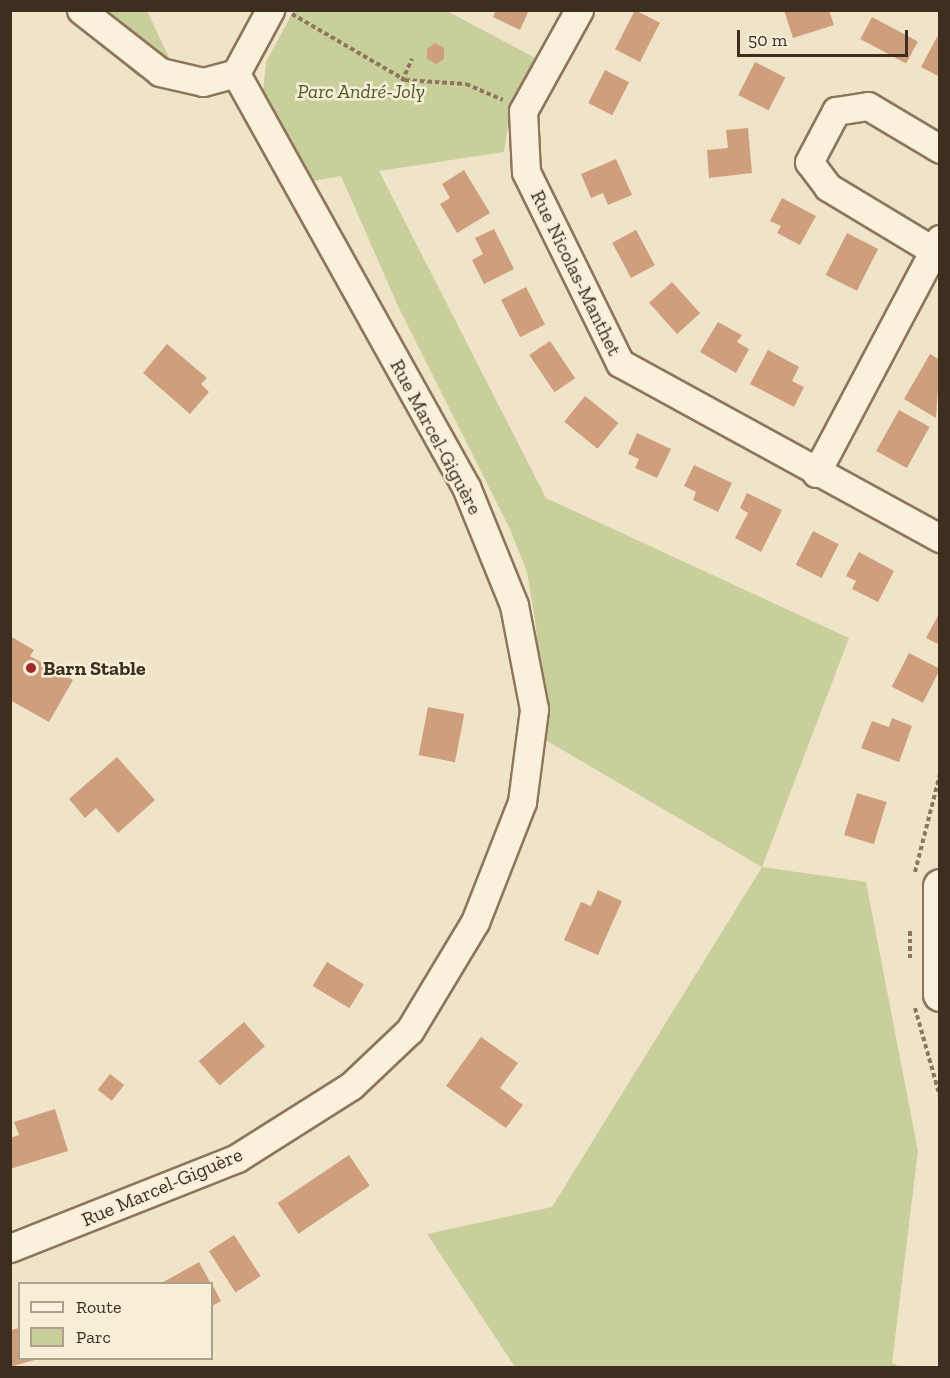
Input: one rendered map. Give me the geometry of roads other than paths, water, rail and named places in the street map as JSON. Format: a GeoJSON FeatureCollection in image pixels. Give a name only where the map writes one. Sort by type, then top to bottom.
{"type":"FeatureCollection","features":[{"type":"Feature","properties":{"kind":"street"},"geometry":{"type":"LineString","coordinates":[[81,10],[160,72],[203,82],[236,73],[281,12]]}},
{"type":"Feature","properties":{"kind":"street","name":"Rue Nicolas-Manthet"},"geometry":{"type":"LineString","coordinates":[[579,10],[523,111],[526,172],[620,363],[816,473],[939,538]]}},
{"type":"Feature","properties":{"kind":"street","name":"Rue Marcel-Giguère"},"geometry":{"type":"LineString","coordinates":[[10,1248],[237,1158],[351,1086],[410,1030],[463,942],[522,802],[534,709],[514,605],[466,487],[236,73]]}},
{"type":"Feature","properties":{"kind":"street"},"geometry":{"type":"LineString","coordinates":[[816,473],[937,245],[828,187],[809,162],[836,111],[868,106],[939,149]]}},
{"type":"Feature","properties":{"kind":"street"},"geometry":{"type":"LineString","coordinates":[[939,886],[939,994]]}},
{"type":"Feature","properties":{"kind":"place","name":"Barn Stable"},"geometry":{"type":"Point","coordinates":[31,668]}},
{"type":"Feature","properties":{"kind":"park label","name":"Parc André-Joly"},"geometry":{"type":"Point","coordinates":[361,91]}}]}
